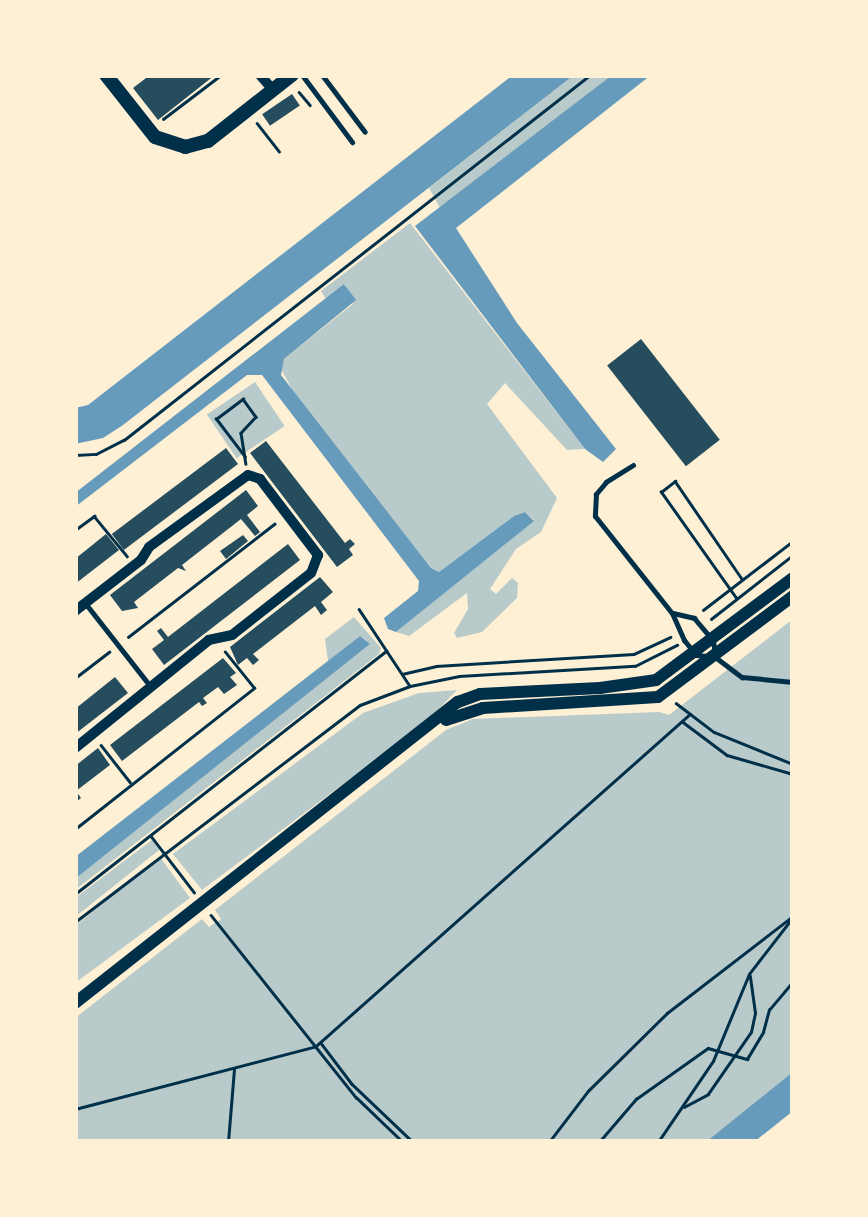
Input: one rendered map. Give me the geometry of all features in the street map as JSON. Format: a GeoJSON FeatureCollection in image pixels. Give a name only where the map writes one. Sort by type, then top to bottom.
{"type":"FeatureCollection","features":[{"type":"Feature","properties":{"kind":"main road"},"geometry":{"type":"LineString","coordinates":[[106,75],[155,137],[185,147],[208,141],[272,90],[292,80]]}},
{"type":"Feature","properties":{"kind":"street"},"geometry":{"type":"LineString","coordinates":[[260,75],[272,90]]}},
{"type":"Feature","properties":{"kind":"street"},"geometry":{"type":"LineString","coordinates":[[75,748],[215,638],[232,634],[312,573],[318,555],[260,479],[248,475],[149,547],[134,566],[80,607]]}},
{"type":"Feature","properties":{"kind":"street"},"geometry":{"type":"LineString","coordinates":[[75,1002],[469,697],[643,684],[670,673],[696,655],[793,578]]}},
{"type":"Feature","properties":{"kind":"street"},"geometry":{"type":"LineString","coordinates":[[434,725],[483,708],[649,699],[666,694],[793,596]]}},
{"type":"Feature","properties":{"kind":"lane"},"geometry":{"type":"LineString","coordinates":[[302,75],[352,142]]}},
{"type":"Feature","properties":{"kind":"lane"},"geometry":{"type":"LineString","coordinates":[[322,75],[365,132]]}},
{"type":"Feature","properties":{"kind":"lane"},"geometry":{"type":"LineString","coordinates":[[633,465],[606,482],[596,494],[594,516],[672,612],[678,631],[696,655],[716,656],[742,677],[793,682]]}},
{"type":"Feature","properties":{"kind":"lane"},"geometry":{"type":"LineString","coordinates":[[80,607],[118,645],[150,686]]}},
{"type":"Feature","properties":{"kind":"lane"},"geometry":{"type":"LineString","coordinates":[[672,612],[694,618],[713,641],[716,656]]}},
{"type":"Feature","properties":{"kind":"path"},"geometry":{"type":"LineString","coordinates":[[140,118],[148,111],[158,123],[221,75]]}},
{"type":"Feature","properties":{"kind":"path"},"geometry":{"type":"LineString","coordinates":[[75,455],[96,454],[124,440],[590,75]]}},
{"type":"Feature","properties":{"kind":"path"},"geometry":{"type":"LineString","coordinates":[[292,80],[320,118]]}},
{"type":"Feature","properties":{"kind":"path"},"geometry":{"type":"LineString","coordinates":[[247,110],[279,151]]}},
{"type":"Feature","properties":{"kind":"path"},"geometry":{"type":"LineString","coordinates":[[257,136],[263,131]]}},
{"type":"Feature","properties":{"kind":"path"},"geometry":{"type":"LineString","coordinates":[[245,457],[216,419],[243,399],[256,417],[241,434],[245,457],[248,475]]}},
{"type":"Feature","properties":{"kind":"path"},"geometry":{"type":"LineString","coordinates":[[737,599],[662,496],[675,481],[742,580]]}},
{"type":"Feature","properties":{"kind":"path"},"geometry":{"type":"LineString","coordinates":[[75,530],[94,516],[134,566]]}},
{"type":"Feature","properties":{"kind":"path"},"geometry":{"type":"LineString","coordinates":[[75,678],[274,524]]}},
{"type":"Feature","properties":{"kind":"path"},"geometry":{"type":"LineString","coordinates":[[694,618],[793,541]]}},
{"type":"Feature","properties":{"kind":"path"},"geometry":{"type":"LineString","coordinates":[[360,609],[410,686]]}},
{"type":"Feature","properties":{"kind":"path"},"geometry":{"type":"LineString","coordinates":[[402,674],[436,666],[634,654],[678,631]]}},
{"type":"Feature","properties":{"kind":"path"},"geometry":{"type":"LineString","coordinates":[[75,828],[254,688],[215,638]]}},
{"type":"Feature","properties":{"kind":"path"},"geometry":{"type":"LineString","coordinates":[[75,894],[386,651]]}},
{"type":"Feature","properties":{"kind":"path"},"geometry":{"type":"LineString","coordinates":[[666,694],[738,744],[793,764]]}},
{"type":"Feature","properties":{"kind":"path"},"geometry":{"type":"LineString","coordinates":[[75,1110],[316,1046],[690,714]]}},
{"type":"Feature","properties":{"kind":"path"},"geometry":{"type":"LineString","coordinates":[[682,721],[727,755],[793,774]]}},
{"type":"Feature","properties":{"kind":"path"},"geometry":{"type":"LineString","coordinates":[[91,732],[132,784]]}},
{"type":"Feature","properties":{"kind":"path"},"geometry":{"type":"LineString","coordinates":[[151,836],[356,1098],[403,1142]]}},
{"type":"Feature","properties":{"kind":"path"},"geometry":{"type":"LineString","coordinates":[[658,1142],[684,1108],[719,1048],[749,974],[793,916]]}},
{"type":"Feature","properties":{"kind":"path"},"geometry":{"type":"LineString","coordinates":[[549,1142],[588,1091],[668,1013],[793,916]]}},
{"type":"Feature","properties":{"kind":"path"},"geometry":{"type":"LineString","coordinates":[[684,1108],[708,1094],[750,1032],[755,1012],[749,974]]}},
{"type":"Feature","properties":{"kind":"path"},"geometry":{"type":"LineString","coordinates":[[599,1142],[636,1099],[708,1048],[747,1059],[755,1049],[768,1010],[793,982]]}},
{"type":"Feature","properties":{"kind":"path"},"geometry":{"type":"LineString","coordinates":[[320,1042],[352,1084],[413,1142]]}},
{"type":"Feature","properties":{"kind":"path"},"geometry":{"type":"LineString","coordinates":[[228,1142],[234,1069]]}},
{"type":"Feature","properties":{"kind":"shaded area"},"geometry":{"type":"Polygon","coordinates":[[[574,75],[612,75],[440,208],[429,188],[574,75]]]}},
{"type":"Feature","properties":{"kind":"shaded area"},"geometry":{"type":"Polygon","coordinates":[[[410,223],[585,449],[567,450],[505,383],[487,404],[557,498],[541,532],[516,549],[490,589],[496,594],[512,578],[518,583],[517,598],[482,632],[457,638],[454,633],[468,609],[467,593],[409,636],[396,632],[534,520],[525,512],[514,516],[439,572],[431,568],[295,395],[280,367],[284,359],[353,304],[345,284],[326,299],[321,291],[410,223]]]}},
{"type":"Feature","properties":{"kind":"shaded area"},"geometry":{"type":"Polygon","coordinates":[[[255,382],[285,426],[237,458],[207,414],[255,382]]]}},
{"type":"Feature","properties":{"kind":"shaded area"},"geometry":{"type":"Polygon","coordinates":[[[354,617],[381,648],[379,654],[75,890],[75,879],[370,644],[360,636],[328,661],[325,639],[354,617]]]}},
{"type":"Feature","properties":{"kind":"shaded area"},"geometry":{"type":"Polygon","coordinates":[[[793,619],[793,1093],[734,1142],[75,1142],[75,1018],[202,919],[209,927],[221,919],[215,910],[446,730],[473,719],[659,712],[669,715],[793,619]]]}},
{"type":"Feature","properties":{"kind":"shaded area"},"geometry":{"type":"Polygon","coordinates":[[[457,690],[428,720],[202,890],[173,854],[363,713],[419,693],[457,690]]]}},
{"type":"Feature","properties":{"kind":"shaded area"},"geometry":{"type":"Polygon","coordinates":[[[152,840],[159,850],[75,917],[75,898],[152,840]]]}},
{"type":"Feature","properties":{"kind":"shaded area"},"geometry":{"type":"Polygon","coordinates":[[[160,857],[190,898],[75,983],[75,926],[160,857]]]}},
{"type":"Feature","properties":{"kind":"water"},"geometry":{"type":"Polygon","coordinates":[[[513,75],[574,75],[123,425],[103,438],[75,444],[75,408],[88,405],[513,75]]]}},
{"type":"Feature","properties":{"kind":"water"},"geometry":{"type":"Polygon","coordinates":[[[612,75],[651,75],[456,228],[517,323],[616,449],[603,462],[585,449],[415,226],[612,75]]]}},
{"type":"Feature","properties":{"kind":"water"},"geometry":{"type":"Polygon","coordinates":[[[344,284],[356,300],[284,359],[281,375],[431,568],[439,572],[514,516],[525,512],[534,521],[396,632],[388,629],[384,618],[418,591],[419,581],[262,375],[247,375],[75,507],[75,493],[344,284]]]}},
{"type":"Feature","properties":{"kind":"water"},"geometry":{"type":"Polygon","coordinates":[[[360,636],[370,644],[75,879],[75,857],[360,636]]]}},
{"type":"Feature","properties":{"kind":"water"},"geometry":{"type":"Polygon","coordinates":[[[793,1072],[793,1111],[754,1142],[706,1142],[793,1072]]]}},
{"type":"Feature","properties":{"kind":"building"},"geometry":{"type":"Polygon","coordinates":[[[150,75],[215,75],[158,120],[133,88],[150,75]]]}},
{"type":"Feature","properties":{"kind":"building"},"geometry":{"type":"Polygon","coordinates":[[[292,94],[300,106],[270,126],[262,114],[292,94]]]}},
{"type":"Feature","properties":{"kind":"building"},"geometry":{"type":"Polygon","coordinates":[[[641,339],[720,440],[686,466],[607,365],[641,339]]]}},
{"type":"Feature","properties":{"kind":"building"},"geometry":{"type":"Polygon","coordinates":[[[266,441],[345,543],[350,539],[355,544],[349,549],[353,555],[337,567],[250,453],[266,441]]]}},
{"type":"Feature","properties":{"kind":"building"},"geometry":{"type":"Polygon","coordinates":[[[226,448],[238,464],[124,550],[112,534],[226,448]]]}},
{"type":"Feature","properties":{"kind":"building"},"geometry":{"type":"Polygon","coordinates":[[[246,490],[258,506],[247,515],[260,532],[255,536],[241,519],[182,565],[186,571],[178,568],[134,602],[138,608],[122,611],[110,595],[246,490]]]}},
{"type":"Feature","properties":{"kind":"building"},"geometry":{"type":"Polygon","coordinates":[[[106,534],[119,550],[75,584],[75,559],[106,534]]]}},
{"type":"Feature","properties":{"kind":"building"},"geometry":{"type":"Polygon","coordinates":[[[243,535],[248,541],[226,559],[220,551],[243,535]]]}},
{"type":"Feature","properties":{"kind":"building"},"geometry":{"type":"Polygon","coordinates":[[[288,544],[300,560],[164,665],[152,649],[164,640],[157,631],[161,628],[168,637],[288,544]]]}},
{"type":"Feature","properties":{"kind":"building"},"geometry":{"type":"Polygon","coordinates":[[[320,577],[333,592],[321,602],[327,610],[321,615],[315,606],[253,654],[259,660],[253,665],[247,658],[238,665],[230,647],[320,577]]]}},
{"type":"Feature","properties":{"kind":"building"},"geometry":{"type":"Polygon","coordinates":[[[223,658],[236,673],[230,677],[237,685],[224,694],[218,687],[203,698],[207,703],[202,706],[199,702],[122,761],[110,745],[223,658]]]}},
{"type":"Feature","properties":{"kind":"building"},"geometry":{"type":"Polygon","coordinates":[[[115,677],[128,693],[75,734],[75,709],[115,677]]]}},
{"type":"Feature","properties":{"kind":"building"},"geometry":{"type":"Polygon","coordinates":[[[98,748],[110,765],[76,791],[81,798],[76,802],[75,766],[98,748]]]}}]}
